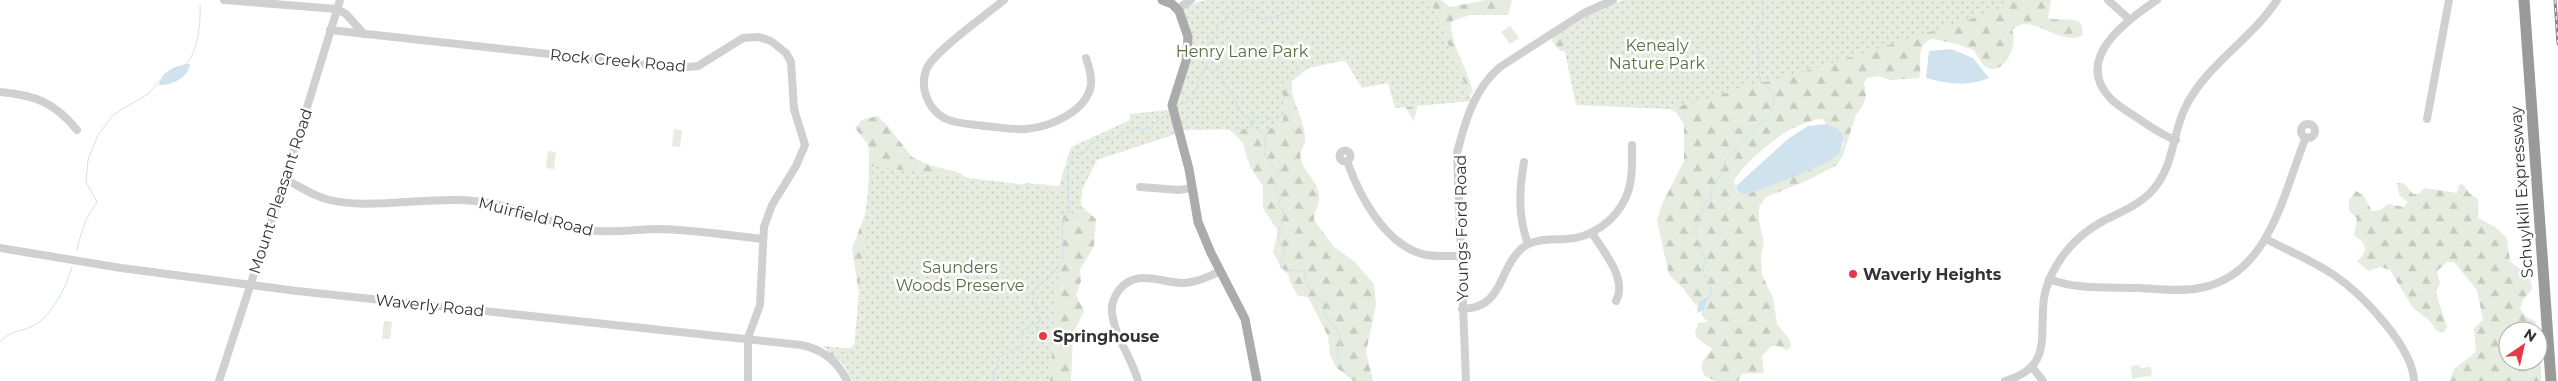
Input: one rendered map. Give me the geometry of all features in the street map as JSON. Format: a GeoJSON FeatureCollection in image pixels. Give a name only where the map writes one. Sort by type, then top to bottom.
{"type":"FeatureCollection","features":[{"type":"Feature","properties":{"kind":"highway","name":"Schuylkill Expressway"},"geometry":{"type":"LineString","coordinates":[[2524,0],[2551,381]]}},
{"type":"Feature","properties":{"kind":"highway","name":"Schuylkill Expressway"},"geometry":{"type":"LineString","coordinates":[[2530,0],[2557,381]]}},
{"type":"Feature","properties":{"kind":"main road"},"geometry":{"type":"LineString","coordinates":[[1162,0],[1177,9],[1186,25],[1189,46],[1173,97],[1173,109],[1198,222],[1220,271],[1245,319],[1257,381]]}},
{"type":"Feature","properties":{"kind":"street"},"geometry":{"type":"LineString","coordinates":[[224,0],[337,9],[346,14],[364,34]]}},
{"type":"Feature","properties":{"kind":"street","name":"Mount Pleasant Road"},"geometry":{"type":"LineString","coordinates":[[219,381],[285,179],[340,0]]}},
{"type":"Feature","properties":{"kind":"street"},"geometry":{"type":"LineString","coordinates":[[1004,0],[940,53],[927,69],[924,82],[925,95],[931,106],[940,115],[957,122],[1013,129],[1047,125],[1079,106],[1088,95],[1091,78],[1086,58]]}},
{"type":"Feature","properties":{"kind":"street"},"geometry":{"type":"LineString","coordinates":[[1177,9],[1191,0]]}},
{"type":"Feature","properties":{"kind":"street","name":"Youngs Ford Road"},"geometry":{"type":"LineString","coordinates":[[1466,381],[1460,256],[1458,153],[1466,121],[1476,97],[1489,78],[1500,67],[1584,13],[1610,0]]}},
{"type":"Feature","properties":{"kind":"street"},"geometry":{"type":"LineString","coordinates":[[2108,0],[2129,19]]}},
{"type":"Feature","properties":{"kind":"street"},"geometry":{"type":"LineString","coordinates":[[2157,0],[2129,19],[2113,36],[2101,54],[2098,74],[2102,86],[2114,102],[2176,140]]}},
{"type":"Feature","properties":{"kind":"street"},"geometry":{"type":"LineString","coordinates":[[2005,381],[2022,375],[2032,367],[2041,351],[2044,298],[2049,279],[2064,254],[2085,233],[2150,193],[2169,165],[2180,120],[2192,96],[2266,16],[2277,0]]}},
{"type":"Feature","properties":{"kind":"street"},"geometry":{"type":"LineString","coordinates":[[2427,119],[2449,0]]}},
{"type":"Feature","properties":{"kind":"street","name":"Rock Creek Road"},"geometry":{"type":"LineString","coordinates":[[330,30],[676,68],[698,66],[743,38],[759,38],[771,41],[786,53],[791,62],[794,109],[805,145],[796,166],[772,206],[762,238],[760,305],[748,338],[748,381]]}},
{"type":"Feature","properties":{"kind":"street"},"geometry":{"type":"LineString","coordinates":[[0,92],[24,95],[49,104],[59,110],[76,130]]}},
{"type":"Feature","properties":{"kind":"street"},"geometry":{"type":"LineString","coordinates":[[2049,279],[2077,286],[2181,289],[2201,288],[2218,282],[2242,268],[2266,239],[2306,138]]}},
{"type":"Feature","properties":{"kind":"street"},"geometry":{"type":"LineString","coordinates":[[1462,309],[1476,308],[1490,300],[1514,256],[1528,244],[1541,240],[1570,239],[1592,233],[1606,224],[1619,210],[1626,196],[1630,181],[1632,145]]}},
{"type":"Feature","properties":{"kind":"street"},"geometry":{"type":"LineString","coordinates":[[1347,161],[1364,199],[1378,219],[1397,238],[1420,253],[1460,256]]}},
{"type":"Feature","properties":{"kind":"street"},"geometry":{"type":"LineString","coordinates":[[1524,162],[1520,187],[1520,216],[1528,244]]}},
{"type":"Feature","properties":{"kind":"street","name":"Muirfield Road"},"geometry":{"type":"LineString","coordinates":[[285,179],[326,199],[349,203],[446,199],[472,200],[519,209],[566,225],[596,231],[626,233],[653,229],[679,230],[762,238]]}},
{"type":"Feature","properties":{"kind":"street"},"geometry":{"type":"LineString","coordinates":[[1140,187],[1179,190],[1192,188]]}},
{"type":"Feature","properties":{"kind":"street"},"geometry":{"type":"LineString","coordinates":[[1592,233],[1619,281],[1620,294],[1616,301]]}},
{"type":"Feature","properties":{"kind":"street"},"geometry":{"type":"LineString","coordinates":[[2266,239],[2333,274],[2349,287],[2398,340],[2410,359],[2414,381]]}},
{"type":"Feature","properties":{"kind":"street","name":"Waverly Road"},"geometry":{"type":"LineString","coordinates":[[0,248],[121,268],[250,284],[748,338],[814,348],[834,362],[847,381]]}},
{"type":"Feature","properties":{"kind":"street"},"geometry":{"type":"LineString","coordinates":[[1138,381],[1113,318],[1113,303],[1119,290],[1126,283],[1140,277],[1185,282],[1203,279],[1220,271]]}},
{"type":"Feature","properties":{"kind":"street"},"geometry":{"type":"LineString","coordinates":[[2032,367],[2042,381]]}},
{"type":"Feature","properties":{"kind":"green space","name":"Henry Lane Park"},"geometry":{"type":"Polygon","coordinates":[[[1206,0],[1430,0],[1472,101],[1395,108],[1388,83],[1362,88],[1345,60],[1301,70],[1283,83],[1283,122],[1270,129],[1181,130],[1173,135],[1097,160],[1082,190],[1080,217],[1063,215],[1050,381],[854,381],[841,361],[823,346],[854,349],[870,166],[1058,189],[1071,147],[1130,120],[1130,114],[1177,109],[1189,34],[1187,21],[1181,7],[1206,0]]]}},
{"type":"Feature","properties":{"kind":"green space","name":"Henry Lane Park"},"geometry":{"type":"Polygon","coordinates":[[[1208,0],[1441,0],[1450,7],[1486,0],[1512,0],[1508,15],[1470,15],[1452,21],[1451,28],[1455,45],[1473,91],[1469,97],[1418,104],[1414,122],[1391,82],[1344,61],[1340,60],[1311,66],[1292,81],[1293,96],[1304,131],[1305,141],[1300,157],[1319,194],[1314,220],[1334,247],[1355,262],[1374,284],[1376,305],[1366,352],[1373,381],[1353,381],[1336,367],[1330,355],[1328,336],[1308,297],[1298,296],[1288,274],[1281,267],[1273,252],[1278,231],[1263,208],[1263,186],[1250,167],[1243,143],[1229,129],[1208,0]]]}},
{"type":"Feature","properties":{"kind":"green space","name":"Kenealy Nature Park"},"geometry":{"type":"Polygon","coordinates":[[[1623,0],[2003,0],[2005,8],[1823,66],[1669,109],[1576,105],[1561,33],[1588,15],[1623,0]]]}},
{"type":"Feature","properties":{"kind":"green space"},"geometry":{"type":"Polygon","coordinates":[[[1627,0],[2051,0],[2048,18],[2077,21],[2083,29],[2082,36],[2073,38],[2063,37],[2028,24],[2020,25],[2012,30],[2013,44],[2008,58],[2004,64],[1992,69],[1984,66],[1971,49],[1932,39],[1926,42],[1921,51],[1919,78],[1890,80],[1878,76],[1867,78],[1864,83],[1866,96],[1863,105],[1856,115],[1843,155],[1837,165],[1806,181],[1766,197],[1759,207],[1759,221],[1764,243],[1761,255],[1762,275],[1773,298],[1777,324],[1790,340],[1791,347],[1787,350],[1778,346],[1771,346],[1762,356],[1764,373],[1742,374],[1738,381],[1716,381],[1706,377],[1702,368],[1703,361],[1712,349],[1697,338],[1695,333],[1698,323],[1708,322],[1701,315],[1707,296],[1698,302],[1696,306],[1683,288],[1669,275],[1657,220],[1662,204],[1684,161],[1684,125],[1677,113],[1570,51],[1560,51],[1551,40],[1554,36],[1594,13],[1627,0]],[[1817,119],[1791,129],[1759,153],[1737,176],[1734,182],[1738,192],[1745,195],[1816,166],[1838,154],[1844,144],[1836,128],[1826,124],[1822,119],[1817,119]]]}},
{"type":"Feature","properties":{"kind":"green space"},"geometry":{"type":"Polygon","coordinates":[[[1510,26],[1519,38],[1510,44],[1501,32],[1510,26]]]}},
{"type":"Feature","properties":{"kind":"green space","name":"Saunders Woods Preserve"},"geometry":{"type":"Polygon","coordinates":[[[877,116],[887,125],[912,157],[929,165],[960,173],[973,183],[1015,187],[1028,183],[1058,186],[1096,219],[1094,246],[1080,270],[1081,281],[1076,295],[1084,311],[1073,334],[1071,381],[852,381],[847,372],[870,351],[884,320],[848,360],[840,362],[827,352],[827,348],[851,348],[856,342],[859,294],[852,249],[865,214],[869,193],[869,150],[867,143],[855,128],[862,120],[877,116]]]}},
{"type":"Feature","properties":{"kind":"green space"},"geometry":{"type":"Polygon","coordinates":[[[674,129],[682,130],[680,147],[672,146],[674,129]]]}},
{"type":"Feature","properties":{"kind":"green space"},"geometry":{"type":"Polygon","coordinates":[[[548,151],[556,152],[554,169],[546,168],[548,151]]]}},
{"type":"Feature","properties":{"kind":"green space"},"geometry":{"type":"Polygon","coordinates":[[[2397,183],[2405,184],[2413,194],[2418,194],[2425,188],[2457,193],[2459,185],[2463,184],[2469,193],[2478,199],[2478,218],[2495,227],[2507,238],[2510,261],[2528,276],[2532,289],[2523,300],[2520,309],[2525,316],[2535,321],[2498,321],[2498,371],[2541,371],[2541,381],[2449,381],[2454,369],[2476,352],[2474,328],[2483,320],[2477,290],[2454,262],[2447,262],[2437,271],[2440,283],[2436,293],[2447,327],[2443,333],[2437,331],[2429,320],[2413,308],[2390,270],[2381,267],[2368,271],[2357,261],[2364,254],[2365,247],[2354,236],[2357,219],[2349,211],[2349,200],[2356,191],[2363,195],[2372,211],[2380,210],[2388,204],[2404,207],[2408,202],[2399,195],[2397,183]]]}},
{"type":"Feature","properties":{"kind":"green space"},"geometry":{"type":"Polygon","coordinates":[[[384,321],[392,322],[390,339],[382,339],[384,321]]]}},
{"type":"Feature","properties":{"kind":"green space"},"geometry":{"type":"Polygon","coordinates":[[[2140,365],[2141,368],[2151,367],[2152,375],[2132,379],[2131,366],[2140,365]]]}},
{"type":"Feature","properties":{"kind":"water"},"geometry":{"type":"Polygon","coordinates":[[[1951,49],[1973,58],[1989,78],[1973,83],[1958,84],[1926,78],[1929,51],[1951,49]]]}},
{"type":"Feature","properties":{"kind":"water"},"geometry":{"type":"Polygon","coordinates":[[[190,64],[189,69],[179,80],[159,85],[160,80],[170,70],[180,65],[190,64]]]}},
{"type":"Feature","properties":{"kind":"water"},"geometry":{"type":"Polygon","coordinates":[[[1826,124],[1836,128],[1843,134],[1843,144],[1839,153],[1822,164],[1780,182],[1745,195],[1738,192],[1736,186],[1788,139],[1808,126],[1826,124]]]}},
{"type":"Feature","properties":{"kind":"water"},"geometry":{"type":"Polygon","coordinates":[[[1708,296],[1704,310],[1697,313],[1698,302],[1708,296]]]}},
{"type":"Feature","properties":{"kind":"waterway"},"geometry":{"type":"LineString","coordinates":[[1178,105],[1190,101],[1194,97],[1200,77],[1210,58],[1208,45],[1217,34],[1217,24],[1224,21],[1227,14],[1231,13],[1237,18],[1243,11],[1253,9],[1261,19],[1284,14],[1298,8],[1299,0]]}},
{"type":"Feature","properties":{"kind":"waterway"},"geometry":{"type":"LineString","coordinates":[[1708,299],[1711,293],[1710,278],[1704,276],[1703,267],[1706,262],[1695,232],[1705,202],[1711,199],[1711,189],[1723,171],[1726,160],[1773,109],[1774,96],[1769,88],[1761,83],[1758,46],[1755,35],[1763,19],[1763,0]]}},
{"type":"Feature","properties":{"kind":"waterway"},"geometry":{"type":"LineString","coordinates":[[186,64],[196,45],[200,5]]}},
{"type":"Feature","properties":{"kind":"waterway"},"geometry":{"type":"LineString","coordinates":[[1205,69],[1218,70],[1242,114],[1251,120],[1250,125],[1265,135],[1265,156],[1279,173],[1274,180],[1275,188],[1281,195],[1278,206],[1284,214],[1278,235],[1285,250],[1280,267],[1284,270],[1304,271],[1308,287],[1314,292],[1317,299],[1329,305],[1324,313],[1338,332],[1341,341],[1338,347],[1338,358],[1342,368],[1355,381]]}},
{"type":"Feature","properties":{"kind":"waterway"},"geometry":{"type":"LineString","coordinates":[[77,250],[84,224],[97,202],[86,182],[88,160],[98,135],[114,114],[148,94],[159,81]]}},
{"type":"Feature","properties":{"kind":"waterway"},"geometry":{"type":"LineString","coordinates":[[992,381],[1000,357],[1023,345],[1021,337],[1024,329],[1040,322],[1033,300],[1035,289],[1049,278],[1063,260],[1062,226],[1069,210],[1068,170],[1073,156],[1077,153],[1083,154],[1089,145],[1095,141],[1112,139],[1133,129],[1151,129],[1156,122],[1168,114]]}},
{"type":"Feature","properties":{"kind":"waterway"},"geometry":{"type":"LineString","coordinates":[[1252,120],[1258,124],[1279,115],[1291,115]]}},
{"type":"Feature","properties":{"kind":"waterway"},"geometry":{"type":"LineString","coordinates":[[0,341],[11,334],[34,326],[50,312],[67,282],[72,267]]}},
{"type":"Feature","properties":{"kind":"waterway"},"geometry":{"type":"LineString","coordinates":[[1036,326],[1037,331],[1042,333]]}},
{"type":"Feature","properties":{"kind":"railway"},"geometry":{"type":"LineString","coordinates":[[2555,0],[2558,44]]}},
{"type":"Feature","properties":{"kind":"place","name":"Waverly Heights"},"geometry":{"type":"Point","coordinates":[1853,274]}},
{"type":"Feature","properties":{"kind":"place","name":"Springhouse"},"geometry":{"type":"Point","coordinates":[1043,336]}}]}
